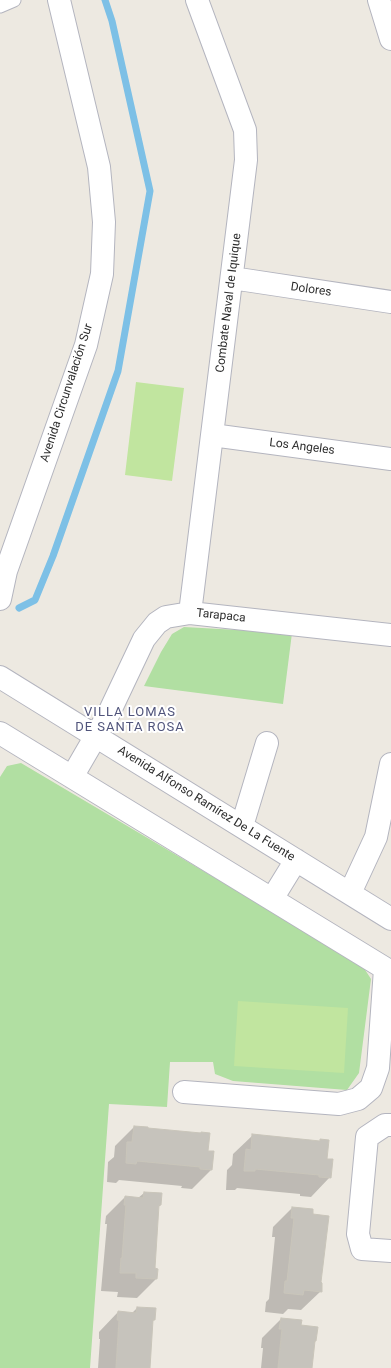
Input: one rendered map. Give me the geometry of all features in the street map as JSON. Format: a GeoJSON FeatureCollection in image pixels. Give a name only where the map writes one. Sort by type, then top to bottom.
{"type":"FeatureCollection","features":[{"type":"Feature","properties":{"kind":"street","name":"Avenida Circunvalación Sur"},"geometry":{"type":"LineString","coordinates":[[0,599],[6,571],[86,345],[102,274],[104,222],[99,168],[59,0]]}},
{"type":"Feature","properties":{"kind":"street","name":"Combate Naval de Iquique"},"geometry":{"type":"LineString","coordinates":[[190,613],[246,160],[245,130],[196,0]]}},
{"type":"Feature","properties":{"kind":"street"},"geometry":{"type":"LineString","coordinates":[[379,0],[391,39]]}},
{"type":"Feature","properties":{"kind":"street","name":"Dolores"},"geometry":{"type":"LineString","coordinates":[[232,278],[391,302]]}},
{"type":"Feature","properties":{"kind":"street","name":"Los Angeles"},"geometry":{"type":"LineString","coordinates":[[212,435],[391,458]]}},
{"type":"Feature","properties":{"kind":"street","name":"Tarapaca"},"geometry":{"type":"LineString","coordinates":[[72,777],[108,715],[144,639],[156,623],[166,617],[190,613],[391,635]]}},
{"type":"Feature","properties":{"kind":"street","name":"Avenida Alfonso Ramírez De La Fuente"},"geometry":{"type":"LineString","coordinates":[[0,677],[391,918]]}},
{"type":"Feature","properties":{"kind":"street"},"geometry":{"type":"LineString","coordinates":[[0,733],[388,970],[378,1068],[372,1088],[358,1099],[339,1104],[184,1092]]}},
{"type":"Feature","properties":{"kind":"street"},"geometry":{"type":"LineString","coordinates":[[242,826],[267,743]]}},
{"type":"Feature","properties":{"kind":"street"},"geometry":{"type":"LineString","coordinates":[[350,893],[376,837],[391,764]]}},
{"type":"Feature","properties":{"kind":"street"},"geometry":{"type":"LineString","coordinates":[[272,899],[296,860]]}},
{"type":"Feature","properties":{"kind":"street"},"geometry":{"type":"LineString","coordinates":[[391,1125],[385,1125],[366,1137],[358,1234],[362,1249],[391,1251]]}},
{"type":"Feature","properties":{"kind":"lane"},"geometry":{"type":"LineString","coordinates":[[0,6],[14,0]]}},
{"type":"Feature","properties":{"kind":"green space"},"geometry":{"type":"Polygon","coordinates":[[[136,382],[184,388],[172,481],[125,475],[136,382]]]}},
{"type":"Feature","properties":{"kind":"green space"},"geometry":{"type":"Polygon","coordinates":[[[184,627],[292,633],[283,704],[144,686],[172,634],[184,627]]]}},
{"type":"Feature","properties":{"kind":"green space"},"geometry":{"type":"Polygon","coordinates":[[[21,763],[362,965],[371,979],[359,1073],[347,1090],[233,1081],[215,1074],[213,1062],[170,1062],[167,1107],[109,1104],[90,1368],[0,1368],[0,777],[7,766],[21,763]]]}},
{"type":"Feature","properties":{"kind":"green space"},"geometry":{"type":"Polygon","coordinates":[[[238,1001],[348,1008],[344,1073],[234,1066],[238,1001]]]}},
{"type":"Feature","properties":{"kind":"building"},"geometry":{"type":"Polygon","coordinates":[[[134,1126],[210,1133],[208,1151],[214,1151],[212,1170],[200,1169],[200,1167],[137,1161],[136,1164],[126,1163],[127,1142],[132,1142],[134,1126]]]}},
{"type":"Feature","properties":{"kind":"building"},"geometry":{"type":"Polygon","coordinates":[[[252,1134],[320,1141],[320,1139],[329,1140],[327,1159],[333,1159],[331,1178],[319,1177],[319,1175],[255,1169],[255,1171],[244,1171],[246,1149],[251,1150],[252,1134]]]}},
{"type":"Feature","properties":{"kind":"building"},"geometry":{"type":"Polygon","coordinates":[[[144,1192],[162,1193],[161,1205],[159,1205],[155,1268],[158,1269],[157,1279],[136,1278],[136,1273],[120,1273],[126,1205],[124,1205],[125,1196],[143,1198],[144,1192]]]}},
{"type":"Feature","properties":{"kind":"building"},"geometry":{"type":"Polygon","coordinates":[[[292,1207],[313,1209],[313,1214],[329,1216],[321,1282],[322,1292],[304,1290],[303,1295],[284,1293],[285,1281],[287,1281],[294,1218],[291,1218],[292,1207]]]}},
{"type":"Feature","properties":{"kind":"building"},"geometry":{"type":"Polygon","coordinates":[[[137,1307],[156,1308],[155,1320],[153,1320],[150,1368],[116,1368],[119,1320],[117,1320],[118,1311],[136,1313],[137,1307]]]}},
{"type":"Feature","properties":{"kind":"building"},"geometry":{"type":"Polygon","coordinates":[[[281,1318],[302,1320],[301,1325],[318,1327],[312,1368],[278,1368],[282,1329],[279,1329],[281,1318]]]}},
{"type":"Feature","properties":{"kind":"waterway"},"geometry":{"type":"LineString","coordinates":[[19,608],[35,600],[53,556],[118,371],[150,191],[112,21],[105,0]]}},
{"type":"Feature","properties":{"kind":"district","name":"VILLA LOMAS DE SANTA ROSA"},"geometry":{"type":"Point","coordinates":[130,720]}}]}
